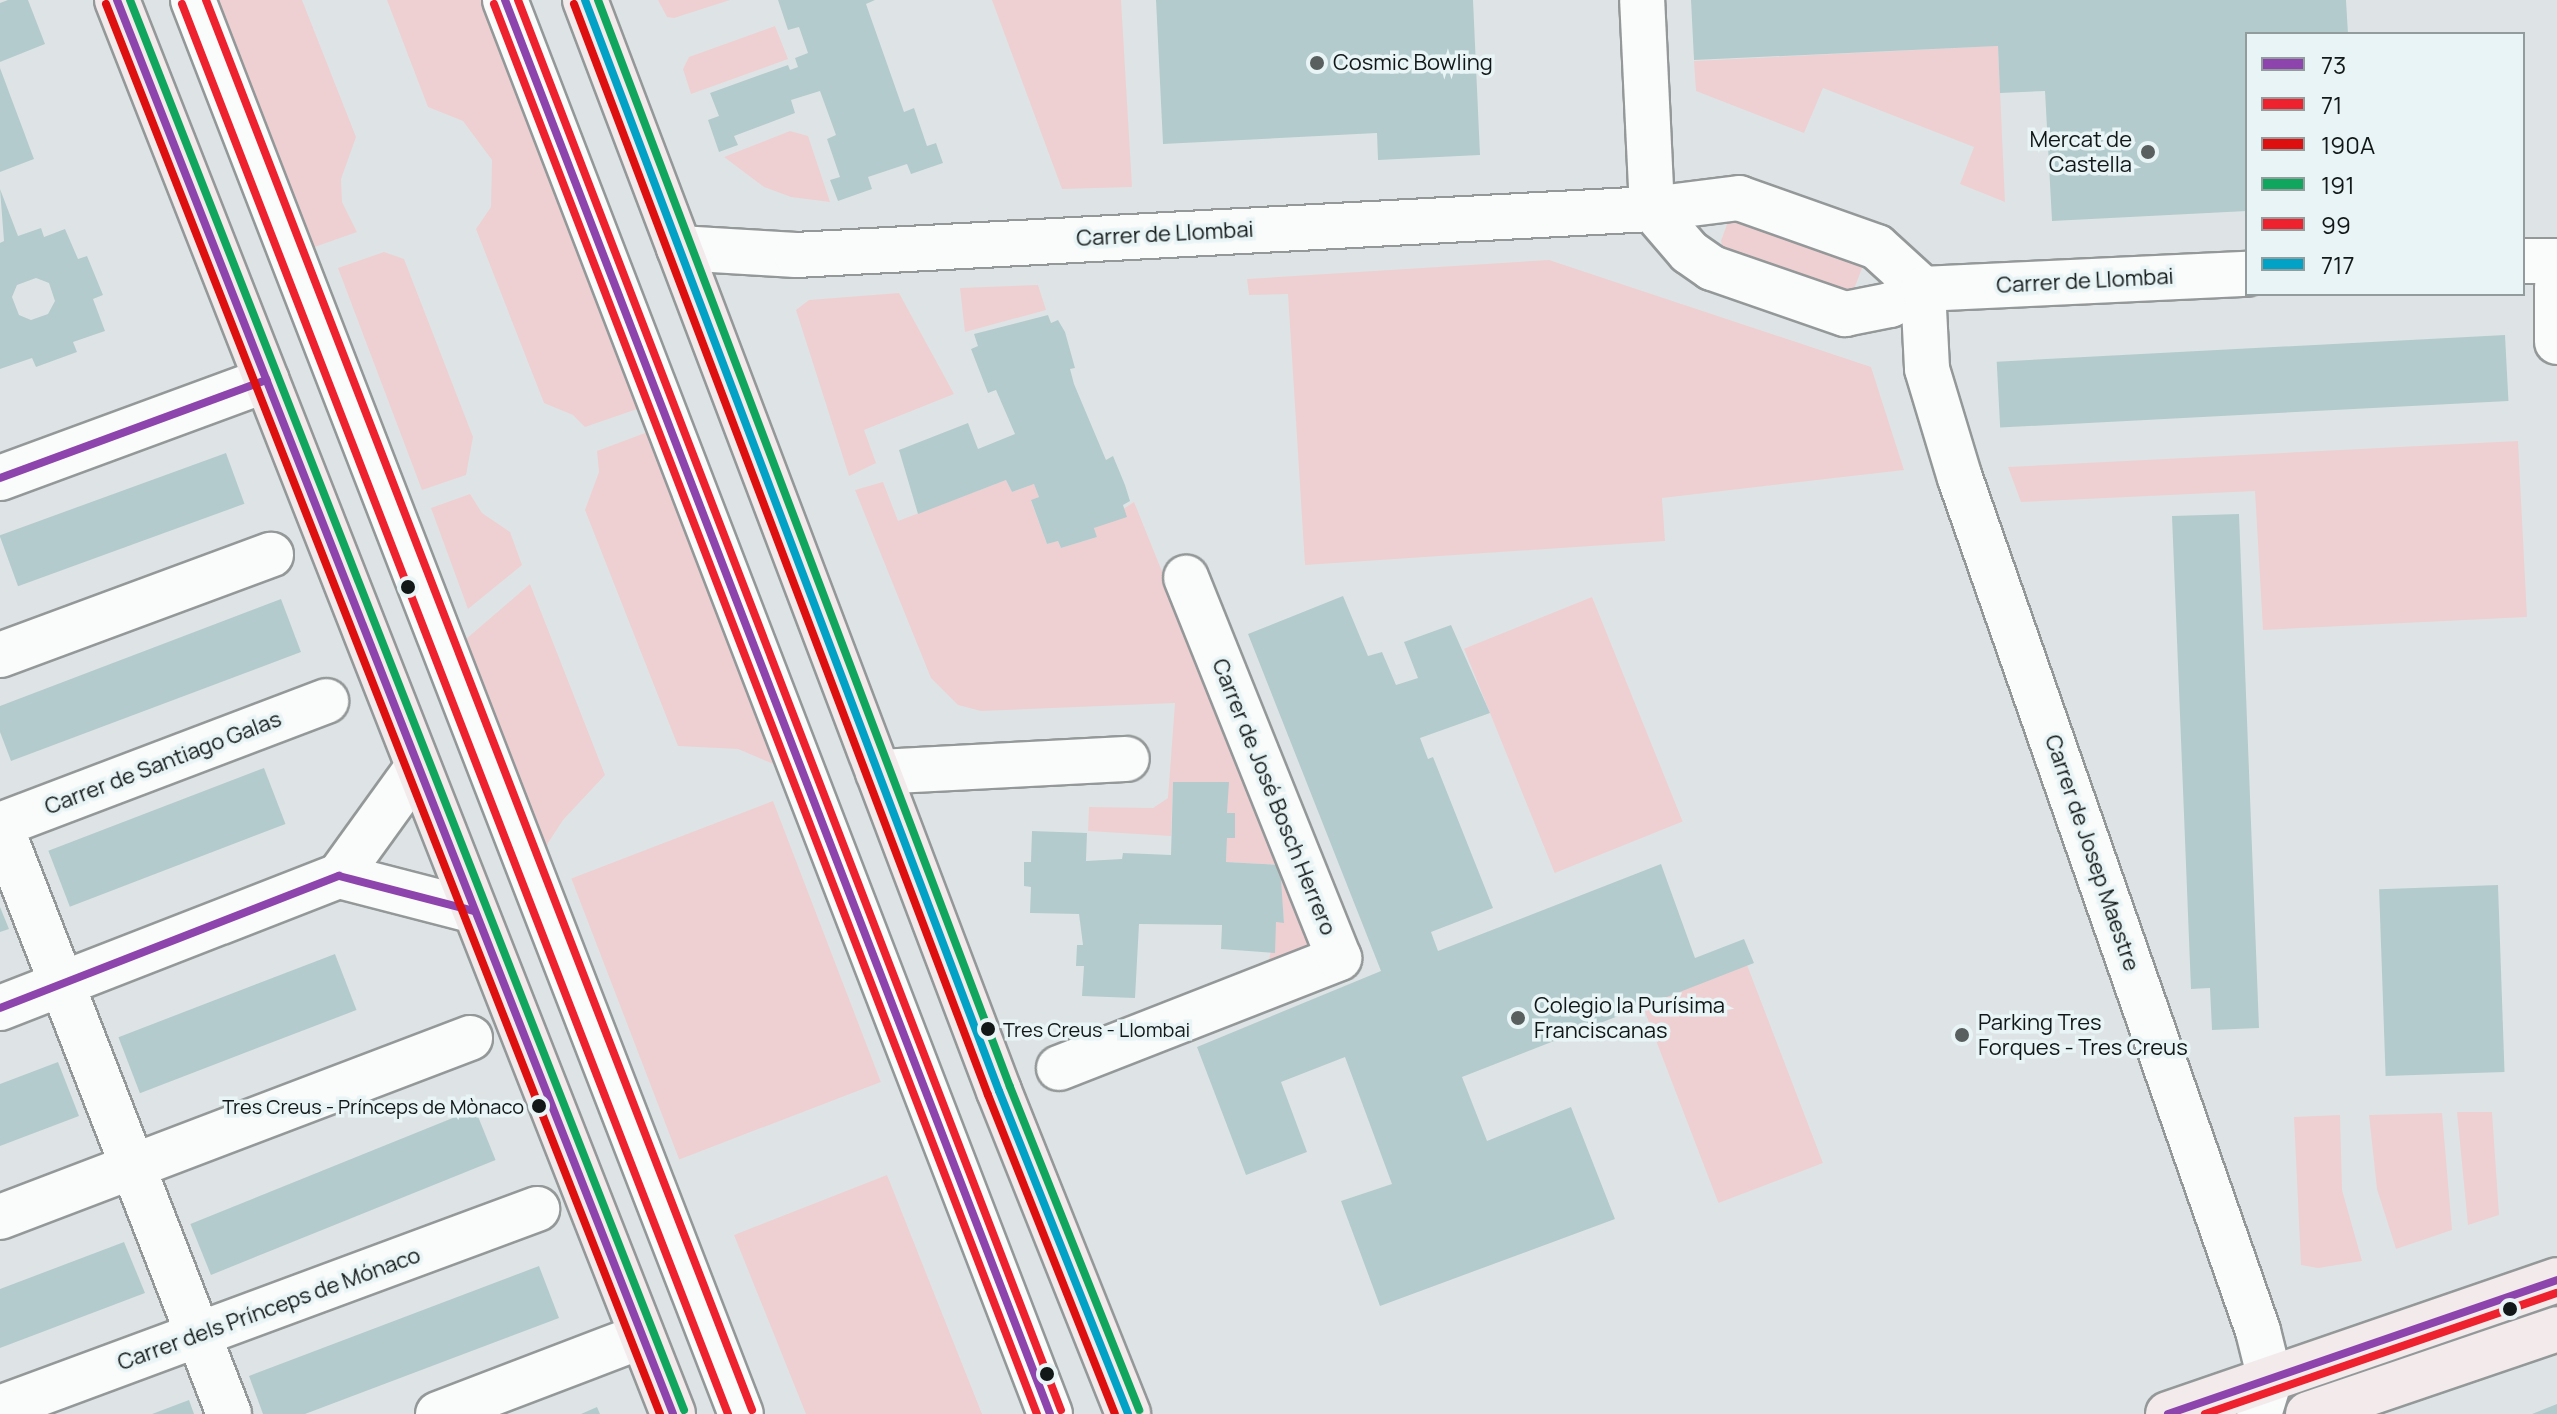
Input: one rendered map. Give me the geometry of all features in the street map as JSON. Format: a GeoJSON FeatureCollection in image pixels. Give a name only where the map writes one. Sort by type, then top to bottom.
{"type":"FeatureCollection","features":[{"type":"Feature","properties":{"kind":"main road"},"geometry":{"type":"LineString","coordinates":[[117,0],[673,1414]]}},
{"type":"Feature","properties":{"kind":"main road"},"geometry":{"type":"LineString","coordinates":[[585,0],[878,772],[1128,1414]]}},
{"type":"Feature","properties":{"kind":"main road"},"geometry":{"type":"LineString","coordinates":[[2168,1414],[2264,1397],[2557,1280]]}},
{"type":"Feature","properties":{"kind":"main road"},"geometry":{"type":"LineString","coordinates":[[2308,1414],[2557,1329]]}},
{"type":"Feature","properties":{"kind":"street"},"geometry":{"type":"LineString","coordinates":[[193,0],[741,1414]]}},
{"type":"Feature","properties":{"kind":"street"},"geometry":{"type":"LineString","coordinates":[[505,0],[1050,1414]]}},
{"type":"Feature","properties":{"kind":"street"},"geometry":{"type":"LineString","coordinates":[[1642,0],[1652,209]]}},
{"type":"Feature","properties":{"kind":"street","name":"Carrer de Llombai"},"geometry":{"type":"LineString","coordinates":[[679,248],[796,255],[1652,209],[1739,198],[1877,247],[1923,289]]}},
{"type":"Feature","properties":{"kind":"street","name":"Carrer de Llombai"},"geometry":{"type":"LineString","coordinates":[[1652,209],[1689,252],[1712,268],[1845,314],[1890,305],[1923,289],[2245,274]]}},
{"type":"Feature","properties":{"kind":"street"},"geometry":{"type":"LineString","coordinates":[[2525,261],[2557,261]]}},
{"type":"Feature","properties":{"kind":"street"},"geometry":{"type":"LineString","coordinates":[[2557,287],[2557,342]]}},
{"type":"Feature","properties":{"kind":"street","name":"Carrer de Josep Maestre"},"geometry":{"type":"LineString","coordinates":[[1923,289],[1927,369],[1954,460],[2228,1240],[2264,1397]]}},
{"type":"Feature","properties":{"kind":"street"},"geometry":{"type":"LineString","coordinates":[[0,478],[267,380]]}},
{"type":"Feature","properties":{"kind":"street"},"geometry":{"type":"LineString","coordinates":[[0,655],[271,555]]}},
{"type":"Feature","properties":{"kind":"street","name":"Carrer de José Bosch Herrero"},"geometry":{"type":"LineString","coordinates":[[1059,1068],[1339,958],[1186,578]]}},
{"type":"Feature","properties":{"kind":"street","name":"Carrer de Santiago Galas"},"geometry":{"type":"LineString","coordinates":[[0,825],[326,701]]}},
{"type":"Feature","properties":{"kind":"street"},"geometry":{"type":"LineString","coordinates":[[878,772],[1127,759]]}},
{"type":"Feature","properties":{"kind":"street"},"geometry":{"type":"LineString","coordinates":[[0,1008],[339,876],[417,768]]}},
{"type":"Feature","properties":{"kind":"street"},"geometry":{"type":"LineString","coordinates":[[0,825],[229,1414]]}},
{"type":"Feature","properties":{"kind":"street"},"geometry":{"type":"LineString","coordinates":[[339,876],[474,911]]}},
{"type":"Feature","properties":{"kind":"street"},"geometry":{"type":"LineString","coordinates":[[0,1217],[470,1038]]}},
{"type":"Feature","properties":{"kind":"street","name":"Carrer dels Prínceps de Mónaco"},"geometry":{"type":"LineString","coordinates":[[0,1408],[537,1209]]}},
{"type":"Feature","properties":{"kind":"street"},"geometry":{"type":"LineString","coordinates":[[463,1410],[642,1336]]}},
{"type":"Feature","properties":{"kind":"shaded area"},"geometry":{"type":"Polygon","coordinates":[[[209,0],[302,0],[356,137],[341,179],[342,202],[357,232],[306,250],[209,0]]]}},
{"type":"Feature","properties":{"kind":"shaded area"},"geometry":{"type":"Polygon","coordinates":[[[387,0],[487,0],[643,407],[585,427],[573,415],[544,403],[476,229],[491,207],[492,160],[463,121],[428,107],[387,0]]]}},
{"type":"Feature","properties":{"kind":"shaded area"},"geometry":{"type":"Polygon","coordinates":[[[658,0],[730,0],[674,18],[667,17],[658,0]]]}},
{"type":"Feature","properties":{"kind":"shaded area"},"geometry":{"type":"Polygon","coordinates":[[[992,0],[1121,0],[1132,187],[1062,189],[992,0]]]}},
{"type":"Feature","properties":{"kind":"shaded area"},"geometry":{"type":"Polygon","coordinates":[[[775,26],[788,59],[691,94],[683,69],[689,57],[775,26]]]}},
{"type":"Feature","properties":{"kind":"shaded area"},"geometry":{"type":"Polygon","coordinates":[[[1998,46],[2005,202],[1960,184],[1974,147],[1823,88],[1804,133],[1696,91],[1694,61],[1998,46]]]}},
{"type":"Feature","properties":{"kind":"shaded area"},"geometry":{"type":"Polygon","coordinates":[[[790,131],[808,136],[830,202],[791,197],[764,187],[724,157],[790,131]]]}},
{"type":"Feature","properties":{"kind":"shaded area"},"geometry":{"type":"Polygon","coordinates":[[[1730,216],[1864,263],[1854,289],[1846,293],[1724,252],[1721,241],[1730,216]]]}},
{"type":"Feature","properties":{"kind":"shaded area"},"geometry":{"type":"Polygon","coordinates":[[[384,252],[404,259],[473,437],[466,475],[422,490],[338,268],[384,252]]]}},
{"type":"Feature","properties":{"kind":"shaded area"},"geometry":{"type":"Polygon","coordinates":[[[1549,260],[1871,367],[1904,470],[1662,498],[1665,541],[1305,565],[1288,294],[1249,295],[1247,279],[1549,260]]]}},
{"type":"Feature","properties":{"kind":"shaded area"},"geometry":{"type":"Polygon","coordinates":[[[1038,285],[1046,310],[965,332],[960,288],[1038,285]]]}},
{"type":"Feature","properties":{"kind":"shaded area"},"geometry":{"type":"Polygon","coordinates":[[[899,293],[954,394],[864,430],[876,463],[849,476],[796,310],[809,300],[899,293]]]}},
{"type":"Feature","properties":{"kind":"shaded area"},"geometry":{"type":"Polygon","coordinates":[[[653,430],[783,768],[738,749],[678,746],[585,510],[599,472],[597,451],[653,430]]]}},
{"type":"Feature","properties":{"kind":"shaded area"},"geometry":{"type":"Polygon","coordinates":[[[2518,441],[2527,617],[2263,630],[2255,491],[2021,502],[2008,467],[2518,441]]]}},
{"type":"Feature","properties":{"kind":"shaded area"},"geometry":{"type":"Polygon","coordinates":[[[1006,480],[1012,492],[1034,484],[1039,497],[1031,501],[1047,544],[1058,541],[1061,548],[1097,537],[1094,528],[1134,502],[1282,869],[1311,954],[1267,971],[1276,922],[1284,922],[1279,865],[1226,862],[1227,838],[1235,837],[1235,814],[1227,813],[1228,782],[1173,782],[1171,836],[1088,831],[1089,807],[1153,808],[1168,798],[1175,703],[981,711],[958,705],[931,678],[855,490],[883,482],[898,521],[1006,480]]]}},
{"type":"Feature","properties":{"kind":"shaded area"},"geometry":{"type":"Polygon","coordinates":[[[470,494],[482,513],[510,532],[522,565],[468,609],[431,508],[470,494]]]}},
{"type":"Feature","properties":{"kind":"shaded area"},"geometry":{"type":"Polygon","coordinates":[[[530,584],[605,775],[563,820],[548,843],[543,866],[458,646],[530,584]]]}},
{"type":"Feature","properties":{"kind":"shaded area"},"geometry":{"type":"Polygon","coordinates":[[[1592,597],[1683,821],[1555,873],[1464,649],[1592,597]]]}},
{"type":"Feature","properties":{"kind":"shaded area"},"geometry":{"type":"Polygon","coordinates":[[[773,801],[881,1082],[679,1159],[571,878],[773,801]]]}},
{"type":"Feature","properties":{"kind":"shaded area"},"geometry":{"type":"Polygon","coordinates":[[[1747,965],[1823,1163],[1718,1203],[1642,1005],[1747,965]]]}},
{"type":"Feature","properties":{"kind":"shaded area"},"geometry":{"type":"Polygon","coordinates":[[[2457,1112],[2492,1112],[2499,1215],[2468,1225],[2457,1112]]]}},
{"type":"Feature","properties":{"kind":"shaded area"},"geometry":{"type":"Polygon","coordinates":[[[2442,1113],[2452,1230],[2396,1249],[2377,1189],[2369,1115],[2442,1113]]]}},
{"type":"Feature","properties":{"kind":"shaded area"},"geometry":{"type":"Polygon","coordinates":[[[2340,1115],[2342,1190],[2362,1261],[2318,1268],[2301,1265],[2294,1117],[2340,1115]]]}},
{"type":"Feature","properties":{"kind":"shaded area"},"geometry":{"type":"Polygon","coordinates":[[[887,1175],[982,1414],[806,1414],[734,1235],[887,1175]]]}},
{"type":"Feature","properties":{"kind":"building"},"geometry":{"type":"Polygon","coordinates":[[[28,0],[45,44],[0,62],[0,3],[28,0]]]}},
{"type":"Feature","properties":{"kind":"building"},"geometry":{"type":"Polygon","coordinates":[[[778,0],[875,0],[866,4],[904,112],[914,108],[927,146],[936,143],[943,163],[911,174],[907,164],[868,177],[872,189],[838,201],[830,180],[840,177],[827,139],[836,135],[820,91],[791,100],[795,113],[734,136],[738,145],[719,152],[708,120],[719,116],[710,93],[788,65],[790,70],[798,67],[795,58],[808,53],[799,27],[788,30],[778,0]]]}},
{"type":"Feature","properties":{"kind":"building","name":"Cosmic Bowling"},"geometry":{"type":"Polygon","coordinates":[[[1156,0],[1473,0],[1480,155],[1378,160],[1377,133],[1163,144],[1156,0]]]}},
{"type":"Feature","properties":{"kind":"building","name":"Mercat de Castella"},"geometry":{"type":"Polygon","coordinates":[[[1691,0],[2346,0],[2348,32],[2245,32],[2245,211],[2052,221],[2045,91],[2000,93],[1998,46],[1694,60],[1691,0]]]}},
{"type":"Feature","properties":{"kind":"building"},"geometry":{"type":"Polygon","coordinates":[[[0,68],[34,159],[0,172],[0,68]]]}},
{"type":"Feature","properties":{"kind":"building"},"geometry":{"type":"Polygon","coordinates":[[[0,189],[18,236],[41,228],[44,237],[65,229],[78,259],[87,256],[103,295],[93,299],[105,331],[73,342],[77,352],[36,367],[32,358],[0,369],[0,243],[4,241],[0,189]],[[36,278],[17,285],[12,297],[19,315],[31,320],[48,314],[55,301],[49,283],[36,278]]]}},
{"type":"Feature","properties":{"kind":"building"},"geometry":{"type":"Polygon","coordinates":[[[1048,315],[1051,323],[1058,320],[1065,332],[1075,368],[1070,369],[1074,384],[1106,460],[1113,456],[1125,485],[1130,501],[1123,505],[1127,517],[1094,528],[1097,537],[1061,548],[1058,541],[1047,544],[1031,500],[1039,497],[1034,484],[1012,492],[1006,480],[918,514],[899,450],[968,423],[978,449],[1015,434],[996,390],[988,393],[971,349],[978,346],[974,334],[1048,315]]]}},
{"type":"Feature","properties":{"kind":"building"},"geometry":{"type":"Polygon","coordinates":[[[2505,335],[2508,401],[2000,428],[1997,362],[2505,335]]]}},
{"type":"Feature","properties":{"kind":"building"},"geometry":{"type":"Polygon","coordinates":[[[226,453],[244,504],[18,586],[0,535],[226,453]]]}},
{"type":"Feature","properties":{"kind":"building"},"geometry":{"type":"Polygon","coordinates":[[[2239,514],[2259,1028],[2212,1030],[2210,988],[2191,989],[2172,516],[2239,514]]]}},
{"type":"Feature","properties":{"kind":"building"},"geometry":{"type":"Polygon","coordinates":[[[1343,596],[1368,656],[1382,652],[1396,685],[1418,678],[1404,642],[1451,625],[1490,713],[1420,738],[1428,759],[1433,757],[1493,908],[1431,932],[1438,951],[1661,864],[1695,958],[1744,939],[1754,963],[1462,1077],[1487,1141],[1571,1107],[1615,1219],[1380,1306],[1341,1201],[1392,1184],[1345,1057],[1281,1082],[1307,1152],[1246,1175],[1197,1047],[1381,971],[1248,634],[1343,596]]]}},
{"type":"Feature","properties":{"kind":"building"},"geometry":{"type":"Polygon","coordinates":[[[281,599],[301,652],[11,761],[0,732],[0,706],[281,599]]]}},
{"type":"Feature","properties":{"kind":"building"},"geometry":{"type":"Polygon","coordinates":[[[264,768],[286,824],[70,907],[48,851],[264,768]]]}},
{"type":"Feature","properties":{"kind":"building"},"geometry":{"type":"Polygon","coordinates":[[[1173,782],[1229,782],[1227,813],[1235,813],[1235,838],[1227,838],[1226,862],[1280,865],[1284,923],[1276,922],[1275,953],[1221,949],[1222,925],[1139,924],[1135,998],[1082,996],[1084,966],[1076,966],[1077,945],[1083,945],[1079,914],[1030,913],[1031,887],[1024,886],[1024,862],[1031,862],[1032,831],[1087,833],[1086,861],[1122,859],[1123,853],[1171,855],[1173,782]]]}},
{"type":"Feature","properties":{"kind":"building"},"geometry":{"type":"Polygon","coordinates":[[[2498,885],[2505,1072],[2386,1076],[2379,889],[2498,885]]]}},
{"type":"Feature","properties":{"kind":"building"},"geometry":{"type":"Polygon","coordinates":[[[0,907],[9,929],[0,932],[0,907]]]}},
{"type":"Feature","properties":{"kind":"building"},"geometry":{"type":"Polygon","coordinates":[[[335,954],[357,1010],[140,1093],[118,1037],[335,954]]]}},
{"type":"Feature","properties":{"kind":"building"},"geometry":{"type":"Polygon","coordinates":[[[58,1062],[79,1116],[0,1146],[0,1084],[58,1062]]]}},
{"type":"Feature","properties":{"kind":"building"},"geometry":{"type":"Polygon","coordinates":[[[475,1109],[496,1160],[211,1275],[190,1224],[475,1109]]]}},
{"type":"Feature","properties":{"kind":"building"},"geometry":{"type":"Polygon","coordinates":[[[124,1242],[145,1293],[0,1348],[0,1289],[124,1242]]]}},
{"type":"Feature","properties":{"kind":"building"},"geometry":{"type":"Polygon","coordinates":[[[539,1266],[559,1318],[305,1414],[263,1414],[249,1376],[539,1266]]]}},
{"type":"Feature","properties":{"kind":"building"},"geometry":{"type":"Polygon","coordinates":[[[189,1400],[194,1414],[152,1414],[189,1400]]]}},
{"type":"Feature","properties":{"kind":"building"},"geometry":{"type":"Polygon","coordinates":[[[2557,1404],[2557,1414],[2532,1414],[2557,1404]]]}},
{"type":"Feature","properties":{"kind":"building"},"geometry":{"type":"Polygon","coordinates":[[[597,1407],[600,1414],[581,1414],[597,1407]]]}},
{"type":"Feature","properties":{"kind":"transit line","name":"73"},"geometry":{"type":"LineString","coordinates":[[117,0],[673,1414]]}},
{"type":"Feature","properties":{"kind":"transit line","name":"191"},"geometry":{"type":"LineString","coordinates":[[130,0],[684,1410]]}},
{"type":"Feature","properties":{"kind":"transit line","name":"99"},"geometry":{"type":"LineString","coordinates":[[206,0],[752,1410]]}},
{"type":"Feature","properties":{"kind":"transit line","name":"73"},"geometry":{"type":"LineString","coordinates":[[505,0],[1050,1414]]}},
{"type":"Feature","properties":{"kind":"transit line","name":"99"},"geometry":{"type":"LineString","coordinates":[[518,0],[1061,1410]]}},
{"type":"Feature","properties":{"kind":"transit line","name":"717"},"geometry":{"type":"LineString","coordinates":[[585,0],[999,1091],[1128,1414]]}},
{"type":"Feature","properties":{"kind":"transit line","name":"191"},"geometry":{"type":"LineString","coordinates":[[598,0],[1010,1087],[1139,1410]]}},
{"type":"Feature","properties":{"kind":"transit line","name":"190A"},"geometry":{"type":"LineString","coordinates":[[106,4],[660,1414]]}},
{"type":"Feature","properties":{"kind":"transit line","name":"71"},"geometry":{"type":"LineString","coordinates":[[182,4],[728,1414]]}},
{"type":"Feature","properties":{"kind":"transit line","name":"71"},"geometry":{"type":"LineString","coordinates":[[494,4],[1037,1414]]}},
{"type":"Feature","properties":{"kind":"transit line","name":"190A"},"geometry":{"type":"LineString","coordinates":[[574,4],[988,1095],[1115,1414]]}},
{"type":"Feature","properties":{"kind":"transit line","name":"73"},"geometry":{"type":"LineString","coordinates":[[0,478],[267,380]]}},
{"type":"Feature","properties":{"kind":"transit line","name":"73"},"geometry":{"type":"LineString","coordinates":[[0,1008],[339,876],[474,911]]}},
{"type":"Feature","properties":{"kind":"transit line","name":"73"},"geometry":{"type":"LineString","coordinates":[[2168,1414],[2557,1280]]}},
{"type":"Feature","properties":{"kind":"transit line","name":"71"},"geometry":{"type":"LineString","coordinates":[[2205,1414],[2557,1293]]}},
{"type":"Feature","properties":{"kind":"place","name":"Cosmic Bowling"},"geometry":{"type":"Point","coordinates":[1317,63]}},
{"type":"Feature","properties":{"kind":"place","name":"Mercat de Castella"},"geometry":{"type":"Point","coordinates":[2148,152]}},
{"type":"Feature","properties":{"kind":"place","name":"Colegio la Purísima Franciscanas"},"geometry":{"type":"Point","coordinates":[1518,1018]}},
{"type":"Feature","properties":{"kind":"place","name":"Tres Creus - Llombai"},"geometry":{"type":"Point","coordinates":[988,1029]}},
{"type":"Feature","properties":{"kind":"place","name":"Parking Tres Forques - Tres Creus"},"geometry":{"type":"Point","coordinates":[1962,1035]}},
{"type":"Feature","properties":{"kind":"place","name":"Tres Creus - Prínceps de Mònaco"},"geometry":{"type":"Point","coordinates":[539,1106]}}]}
